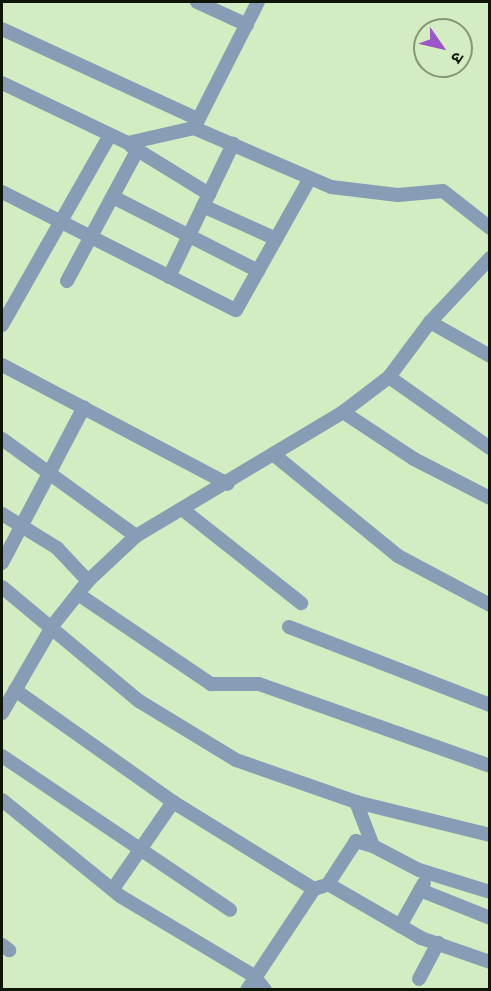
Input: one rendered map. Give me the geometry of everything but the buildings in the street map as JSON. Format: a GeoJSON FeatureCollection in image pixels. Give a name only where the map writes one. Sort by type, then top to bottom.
{"type":"FeatureCollection","features":[{"type":"Feature","properties":{"kind":"street"},"geometry":{"type":"LineString","coordinates":[[197,2],[247,25]]}},
{"type":"Feature","properties":{"kind":"street"},"geometry":{"type":"LineString","coordinates":[[68,281],[112,197],[132,147],[196,123],[258,2]]}},
{"type":"Feature","properties":{"kind":"street"},"geometry":{"type":"LineString","coordinates":[[2,28],[196,123],[233,144],[331,188],[398,195],[442,191],[489,228]]}},
{"type":"Feature","properties":{"kind":"street"},"geometry":{"type":"LineString","coordinates":[[3,87],[132,147],[206,200],[276,239]]}},
{"type":"Feature","properties":{"kind":"street"},"geometry":{"type":"LineString","coordinates":[[2,325],[109,137]]}},
{"type":"Feature","properties":{"kind":"street"},"geometry":{"type":"LineString","coordinates":[[168,277],[233,144]]}},
{"type":"Feature","properties":{"kind":"street"},"geometry":{"type":"LineString","coordinates":[[2,192],[59,223],[236,310],[310,178]]}},
{"type":"Feature","properties":{"kind":"street"},"geometry":{"type":"LineString","coordinates":[[112,197],[187,238],[258,271]]}},
{"type":"Feature","properties":{"kind":"street"},"geometry":{"type":"LineString","coordinates":[[2,713],[53,625],[88,580],[136,536],[228,484],[343,412],[389,377],[430,322],[489,258]]}},
{"type":"Feature","properties":{"kind":"street"},"geometry":{"type":"LineString","coordinates":[[430,322],[489,356]]}},
{"type":"Feature","properties":{"kind":"street"},"geometry":{"type":"LineString","coordinates":[[2,366],[228,484]]}},
{"type":"Feature","properties":{"kind":"street"},"geometry":{"type":"LineString","coordinates":[[389,377],[489,448]]}},
{"type":"Feature","properties":{"kind":"street"},"geometry":{"type":"LineString","coordinates":[[2,563],[84,407]]}},
{"type":"Feature","properties":{"kind":"street"},"geometry":{"type":"LineString","coordinates":[[343,412],[414,459],[489,498]]}},
{"type":"Feature","properties":{"kind":"street"},"geometry":{"type":"LineString","coordinates":[[2,439],[136,536]]}},
{"type":"Feature","properties":{"kind":"street"},"geometry":{"type":"LineString","coordinates":[[273,454],[398,556],[489,605]]}},
{"type":"Feature","properties":{"kind":"street"},"geometry":{"type":"LineString","coordinates":[[182,509],[302,603]]}},
{"type":"Feature","properties":{"kind":"street"},"geometry":{"type":"LineString","coordinates":[[2,514],[57,548],[88,580]]}},
{"type":"Feature","properties":{"kind":"street"},"geometry":{"type":"LineString","coordinates":[[2,587],[53,625],[139,701],[236,760],[356,802],[489,835]]}},
{"type":"Feature","properties":{"kind":"street"},"geometry":{"type":"LineString","coordinates":[[78,594],[211,684],[259,684],[489,766]]}},
{"type":"Feature","properties":{"kind":"street"},"geometry":{"type":"LineString","coordinates":[[289,627],[489,705]]}},
{"type":"Feature","properties":{"kind":"street"},"geometry":{"type":"LineString","coordinates":[[15,690],[173,802],[314,889]]}},
{"type":"Feature","properties":{"kind":"street"},"geometry":{"type":"LineString","coordinates":[[2,756],[142,847],[230,910]]}},
{"type":"Feature","properties":{"kind":"street"},"geometry":{"type":"LineString","coordinates":[[2,800],[112,889],[254,976],[265,990]]}},
{"type":"Feature","properties":{"kind":"street"},"geometry":{"type":"LineString","coordinates":[[112,889],[173,802]]}},
{"type":"Feature","properties":{"kind":"street"},"geometry":{"type":"LineString","coordinates":[[356,802],[373,846]]}},
{"type":"Feature","properties":{"kind":"street"},"geometry":{"type":"LineString","coordinates":[[247,990],[254,976],[314,889],[328,884],[356,841],[373,846],[429,873],[489,892]]}},
{"type":"Feature","properties":{"kind":"street"},"geometry":{"type":"LineString","coordinates":[[400,926],[429,873]]}},
{"type":"Feature","properties":{"kind":"street"},"geometry":{"type":"LineString","coordinates":[[328,884],[400,926],[489,962]]}},
{"type":"Feature","properties":{"kind":"street"},"geometry":{"type":"LineString","coordinates":[[420,890],[489,918]]}},
{"type":"Feature","properties":{"kind":"street"},"geometry":{"type":"LineString","coordinates":[[419,979],[438,943]]}}]}
